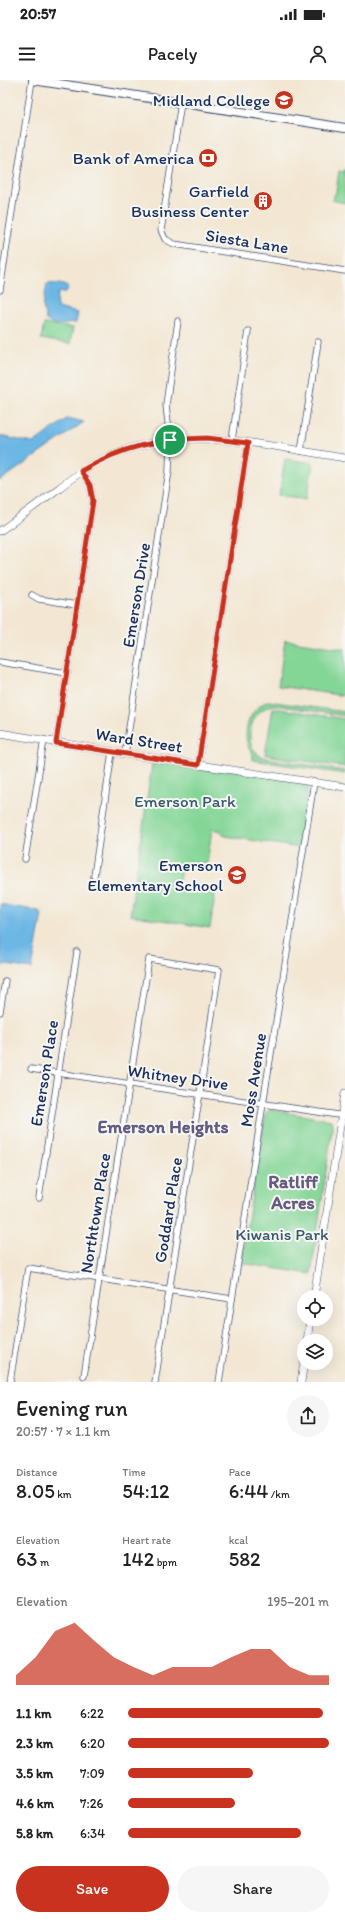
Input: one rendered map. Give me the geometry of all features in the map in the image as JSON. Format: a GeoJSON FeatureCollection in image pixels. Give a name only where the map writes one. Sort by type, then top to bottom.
{"type":"FeatureCollection","features":[{"type":"Feature","properties":{"kind":"main road"},"geometry":{"type":"LineString","coordinates":[[32,80],[345,128]]}},
{"type":"Feature","properties":{"kind":"street"},"geometry":{"type":"LineString","coordinates":[[0,290],[32,80]]}},
{"type":"Feature","properties":{"kind":"street","name":"Siesta Lane"},"geometry":{"type":"LineString","coordinates":[[181,103],[161,230],[165,240],[172,244],[345,271]]}},
{"type":"Feature","properties":{"kind":"street","name":"Emerson Drive"},"geometry":{"type":"LineString","coordinates":[[125,754],[169,471],[170,440],[166,405],[178,321]]}},
{"type":"Feature","properties":{"kind":"street"},"geometry":{"type":"LineString","coordinates":[[232,440],[248,331]]}},
{"type":"Feature","properties":{"kind":"street"},"geometry":{"type":"LineString","coordinates":[[301,452],[318,342]]}},
{"type":"Feature","properties":{"kind":"street"},"geometry":{"type":"LineString","coordinates":[[0,531],[81,471],[108,456],[145,444],[170,440],[207,438],[232,440],[345,458]]}},
{"type":"Feature","properties":{"kind":"street"},"geometry":{"type":"LineString","coordinates":[[198,765],[248,443]]}},
{"type":"Feature","properties":{"kind":"street"},"geometry":{"type":"LineString","coordinates":[[56,743],[93,501],[90,485],[81,471]]}},
{"type":"Feature","properties":{"kind":"street"},"geometry":{"type":"LineString","coordinates":[[32,594],[39,599],[77,606]]}},
{"type":"Feature","properties":{"kind":"street"},"geometry":{"type":"LineString","coordinates":[[0,662],[67,673]]}},
{"type":"Feature","properties":{"kind":"street","name":"Ward Street"},"geometry":{"type":"LineString","coordinates":[[0,733],[112,752],[345,787]]}},
{"type":"Feature","properties":{"kind":"street"},"geometry":{"type":"LineString","coordinates":[[25,859],[44,740]]}},
{"type":"Feature","properties":{"kind":"street"},"geometry":{"type":"LineString","coordinates":[[94,876],[112,752]]}},
{"type":"Feature","properties":{"kind":"street","name":"Moss Avenue"},"geometry":{"type":"LineString","coordinates":[[219,1382],[314,782]]}},
{"type":"Feature","properties":{"kind":"street","name":"Emerson Place"},"geometry":{"type":"LineString","coordinates":[[39,1198],[77,952]]}},
{"type":"Feature","properties":{"kind":"street","name":"Northtown Place"},"geometry":{"type":"LineString","coordinates":[[84,1376],[149,959]]}},
{"type":"Feature","properties":{"kind":"street","name":"Goddard Place"},"geometry":{"type":"LineString","coordinates":[[149,959],[219,970],[155,1382]]}},
{"type":"Feature","properties":{"kind":"street"},"geometry":{"type":"LineString","coordinates":[[0,1012],[5,981]]}},
{"type":"Feature","properties":{"kind":"street","name":"Whitney Drive"},"geometry":{"type":"LineString","coordinates":[[31,1069],[343,1116]]}},
{"type":"Feature","properties":{"kind":"street"},"geometry":{"type":"LineString","coordinates":[[315,1290],[343,1116],[345,1093]]}},
{"type":"Feature","properties":{"kind":"street"},"geometry":{"type":"LineString","coordinates":[[10,1382],[28,1268],[232,1299]]}},
{"type":"Feature","properties":{"kind":"street"},"geometry":{"type":"LineString","coordinates":[[301,1382],[303,1370]]}},
{"type":"Feature","properties":{"kind":"green space"},"geometry":{"type":"Polygon","coordinates":[[[345,169],[345,203],[332,200],[336,192],[339,171],[344,172],[345,169]]]}},
{"type":"Feature","properties":{"kind":"green space"},"geometry":{"type":"Polygon","coordinates":[[[44,324],[73,328],[70,344],[41,339],[44,324]]]}},
{"type":"Feature","properties":{"kind":"green space"},"geometry":{"type":"Polygon","coordinates":[[[285,459],[313,463],[307,499],[279,495],[285,459]]]}},
{"type":"Feature","properties":{"kind":"green space"},"geometry":{"type":"Polygon","coordinates":[[[285,640],[345,649],[345,696],[278,686],[285,640]]]}},
{"type":"Feature","properties":{"kind":"green space"},"geometry":{"type":"Polygon","coordinates":[[[268,701],[345,712],[345,716],[275,705],[266,708],[259,713],[253,721],[250,730],[252,747],[257,754],[265,758],[345,771],[345,774],[253,760],[253,756],[246,739],[247,726],[249,719],[257,708],[268,701]]]}},
{"type":"Feature","properties":{"kind":"green space"},"geometry":{"type":"Polygon","coordinates":[[[273,708],[345,719],[345,767],[265,755],[273,708]]]}},
{"type":"Feature","properties":{"kind":"green space","name":"Emerson Park"},"geometry":{"type":"Polygon","coordinates":[[[153,758],[314,782],[308,788],[300,848],[225,836],[221,831],[212,829],[207,864],[182,863],[178,886],[214,893],[213,895],[215,895],[210,928],[130,915],[153,758]]]}},
{"type":"Feature","properties":{"kind":"green space","name":"Kiwanis Park"},"geometry":{"type":"Polygon","coordinates":[[[269,1110],[331,1120],[333,1123],[311,1274],[241,1263],[262,1133],[266,1113],[269,1110]]]}},
{"type":"Feature","properties":{"kind":"water"},"geometry":{"type":"Polygon","coordinates":[[[47,284],[62,284],[68,288],[66,292],[58,293],[57,308],[78,313],[76,323],[53,324],[46,320],[43,306],[47,284]]]}},
{"type":"Feature","properties":{"kind":"water"},"geometry":{"type":"Polygon","coordinates":[[[68,418],[84,422],[0,481],[0,436],[33,443],[68,418]]]}},
{"type":"Feature","properties":{"kind":"water"},"geometry":{"type":"Polygon","coordinates":[[[0,904],[39,911],[42,914],[32,969],[0,964],[0,904]]]}},
{"type":"Feature","properties":{"kind":"waterway"},"geometry":{"type":"LineString","coordinates":[[0,972],[2,965]]}},
{"type":"Feature","properties":{"kind":"place","name":"Midland College"},"geometry":{"type":"Point","coordinates":[284,100]}},
{"type":"Feature","properties":{"kind":"place","name":"Bank of America"},"geometry":{"type":"Point","coordinates":[208,158]}},
{"type":"Feature","properties":{"kind":"place","name":"Garfield Business Center"},"geometry":{"type":"Point","coordinates":[263,201]}},
{"type":"Feature","properties":{"kind":"place","name":"Emerson Elementary School"},"geometry":{"type":"Point","coordinates":[237,875]}},
{"type":"Feature","properties":{"kind":"district","name":"Emerson Heights"},"geometry":{"type":"Point","coordinates":[163,1127]}},
{"type":"Feature","properties":{"kind":"district","name":"Ratliff Acres"},"geometry":{"type":"Point","coordinates":[293,1192]}},
{"type":"Feature","properties":{"kind":"route"},"geometry":{"type":"LineString","coordinates":[[216,438],[248,443],[198,765],[56,743],[93,501],[92,489],[87,478],[81,471],[108,456],[123,450],[138,445],[170,440],[216,438]]}}]}
